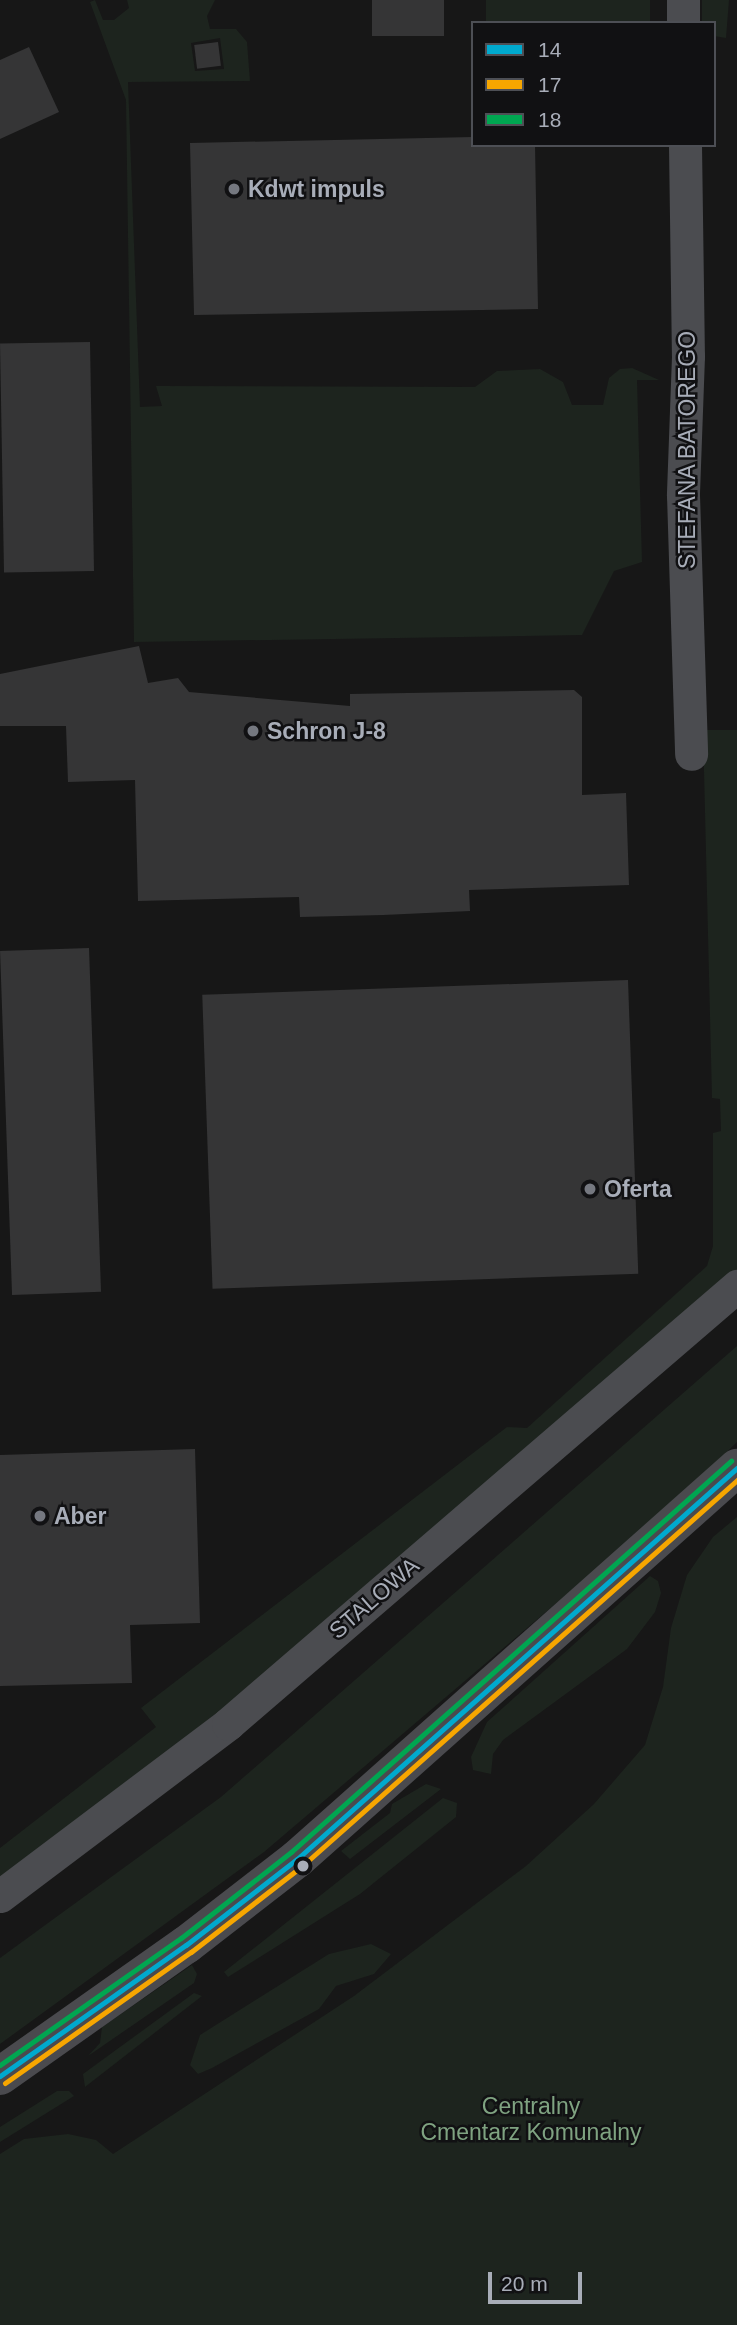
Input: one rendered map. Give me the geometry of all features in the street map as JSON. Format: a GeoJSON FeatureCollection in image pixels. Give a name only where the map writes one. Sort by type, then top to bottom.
{"type":"FeatureCollection","features":[{"type":"Feature","properties":{"kind":"street"},"geometry":{"type":"LineString","coordinates":[[683,0],[683,21]]}},
{"type":"Feature","properties":{"kind":"street","name":"STEFANA BATOREGO"},"geometry":{"type":"LineString","coordinates":[[685,147],[688,356],[683,495],[691,754]]}},
{"type":"Feature","properties":{"kind":"street","name":"STALOWA"},"geometry":{"type":"LineString","coordinates":[[0,1896],[228,1724],[737,1286]]}},
{"type":"Feature","properties":{"kind":"street"},"geometry":{"type":"LineString","coordinates":[[0,2076],[187,1945],[297,1859],[737,1468]]}},
{"type":"Feature","properties":{"kind":"green space"},"geometry":{"type":"Polygon","coordinates":[[[95,0],[103,20],[114,20],[129,8],[127,0],[215,0],[207,16],[210,29],[236,29],[247,42],[250,81],[128,82],[140,407],[162,406],[156,386],[475,387],[497,371],[540,369],[563,382],[572,405],[603,405],[609,378],[620,369],[632,368],[659,380],[637,380],[642,562],[614,571],[582,635],[134,642],[126,100],[90,2],[95,0]],[[220,38],[191,43],[195,71],[224,69],[220,38]]]}},
{"type":"Feature","properties":{"kind":"green space"},"geometry":{"type":"Polygon","coordinates":[[[486,0],[650,0],[650,21],[486,21],[486,0]]]}},
{"type":"Feature","properties":{"kind":"green space"},"geometry":{"type":"Polygon","coordinates":[[[702,0],[729,0],[726,38],[716,36],[716,21],[702,21],[702,0]]]}},
{"type":"Feature","properties":{"kind":"green space"},"geometry":{"type":"Polygon","coordinates":[[[703,730],[737,730],[737,1271],[135,1785],[0,1878],[0,1848],[156,1727],[141,1708],[507,1427],[527,1428],[707,1266],[713,1246],[713,1133],[721,1131],[720,1099],[712,1098],[703,730]]]}},
{"type":"Feature","properties":{"kind":"green space"},"geometry":{"type":"Polygon","coordinates":[[[737,1346],[737,1442],[681,1497],[264,1852],[0,2044],[0,1958],[221,1797],[737,1346]]]}},
{"type":"Feature","properties":{"kind":"green space","name":"Centralny Cmentarz Komunalny"},"geometry":{"type":"Polygon","coordinates":[[[737,1517],[737,2325],[0,2325],[0,2154],[24,2139],[68,2134],[96,2140],[113,2154],[354,1996],[526,1866],[594,1804],[645,1745],[663,1687],[671,1628],[687,1575],[713,1537],[737,1517]]]}},
{"type":"Feature","properties":{"kind":"green space"},"geometry":{"type":"Polygon","coordinates":[[[650,1576],[658,1581],[661,1593],[655,1612],[627,1649],[503,1740],[493,1754],[491,1774],[473,1770],[471,1757],[487,1722],[650,1576]]]}},
{"type":"Feature","properties":{"kind":"green space"},"geometry":{"type":"Polygon","coordinates":[[[426,1784],[441,1789],[350,1859],[341,1851],[390,1813],[392,1804],[426,1784]]]}},
{"type":"Feature","properties":{"kind":"green space"},"geometry":{"type":"Polygon","coordinates":[[[443,1798],[457,1803],[456,1817],[360,1894],[228,1977],[224,1972],[443,1798]]]}},
{"type":"Feature","properties":{"kind":"green space"},"geometry":{"type":"Polygon","coordinates":[[[371,1944],[391,1954],[374,1974],[336,1986],[319,2009],[212,2068],[198,2074],[190,2065],[200,2035],[329,1954],[371,1944]]]}},
{"type":"Feature","properties":{"kind":"green space"},"geometry":{"type":"Polygon","coordinates":[[[192,1965],[197,1974],[194,1983],[88,2056],[100,2043],[102,2027],[192,1965]]]}},
{"type":"Feature","properties":{"kind":"green space"},"geometry":{"type":"Polygon","coordinates":[[[194,1993],[202,1996],[85,2087],[83,2074],[194,1993]]]}},
{"type":"Feature","properties":{"kind":"green space"},"geometry":{"type":"Polygon","coordinates":[[[57,2091],[69,2091],[74,2096],[0,2142],[0,2127],[57,2091]]]}},
{"type":"Feature","properties":{"kind":"building"},"geometry":{"type":"Polygon","coordinates":[[[372,0],[444,0],[444,36],[372,36],[372,0]]]}},
{"type":"Feature","properties":{"kind":"building"},"geometry":{"type":"Polygon","coordinates":[[[218,42],[221,66],[197,69],[194,45],[218,42]]]}},
{"type":"Feature","properties":{"kind":"building"},"geometry":{"type":"Polygon","coordinates":[[[29,47],[59,112],[0,139],[0,60],[29,47]]]}},
{"type":"Feature","properties":{"kind":"building"},"geometry":{"type":"Polygon","coordinates":[[[471,137],[471,147],[535,147],[538,309],[194,315],[190,143],[471,137]]]}},
{"type":"Feature","properties":{"kind":"building"},"geometry":{"type":"Polygon","coordinates":[[[90,342],[94,571],[4,573],[0,344],[90,342]]]}},
{"type":"Feature","properties":{"kind":"building"},"geometry":{"type":"Polygon","coordinates":[[[139,646],[148,683],[178,678],[189,692],[350,706],[350,694],[574,690],[582,697],[582,795],[626,793],[629,885],[469,890],[470,911],[383,915],[300,917],[299,897],[138,901],[135,780],[68,782],[66,726],[0,726],[0,674],[139,646]]]}},
{"type":"Feature","properties":{"kind":"building"},"geometry":{"type":"Polygon","coordinates":[[[89,948],[101,1292],[12,1295],[0,951],[89,948]]]}},
{"type":"Feature","properties":{"kind":"building"},"geometry":{"type":"Polygon","coordinates":[[[628,980],[638,1274],[213,1289],[202,995],[628,980]]]}},
{"type":"Feature","properties":{"kind":"building"},"geometry":{"type":"Polygon","coordinates":[[[195,1449],[200,1623],[130,1625],[132,1683],[0,1686],[0,1455],[195,1449]]]}},
{"type":"Feature","properties":{"kind":"transit line","name":"18"},"geometry":{"type":"LineString","coordinates":[[0,2065],[181,1938],[291,1852],[731,1461]]}},
{"type":"Feature","properties":{"kind":"transit line","name":"14"},"geometry":{"type":"LineString","coordinates":[[0,2076],[186,1945],[297,1859],[737,1468]]}},
{"type":"Feature","properties":{"kind":"transit line","name":"17"},"geometry":{"type":"LineString","coordinates":[[5,2083],[191,1952],[302,1866],[737,1480]]}},
{"type":"Feature","properties":{"kind":"place","name":"Kdwt impuls"},"geometry":{"type":"Point","coordinates":[234,189]}},
{"type":"Feature","properties":{"kind":"place","name":"Schron J-8"},"geometry":{"type":"Point","coordinates":[253,731]}},
{"type":"Feature","properties":{"kind":"place","name":"Oferta"},"geometry":{"type":"Point","coordinates":[590,1189]}},
{"type":"Feature","properties":{"kind":"place","name":"Aber"},"geometry":{"type":"Point","coordinates":[40,1516]}}]}
